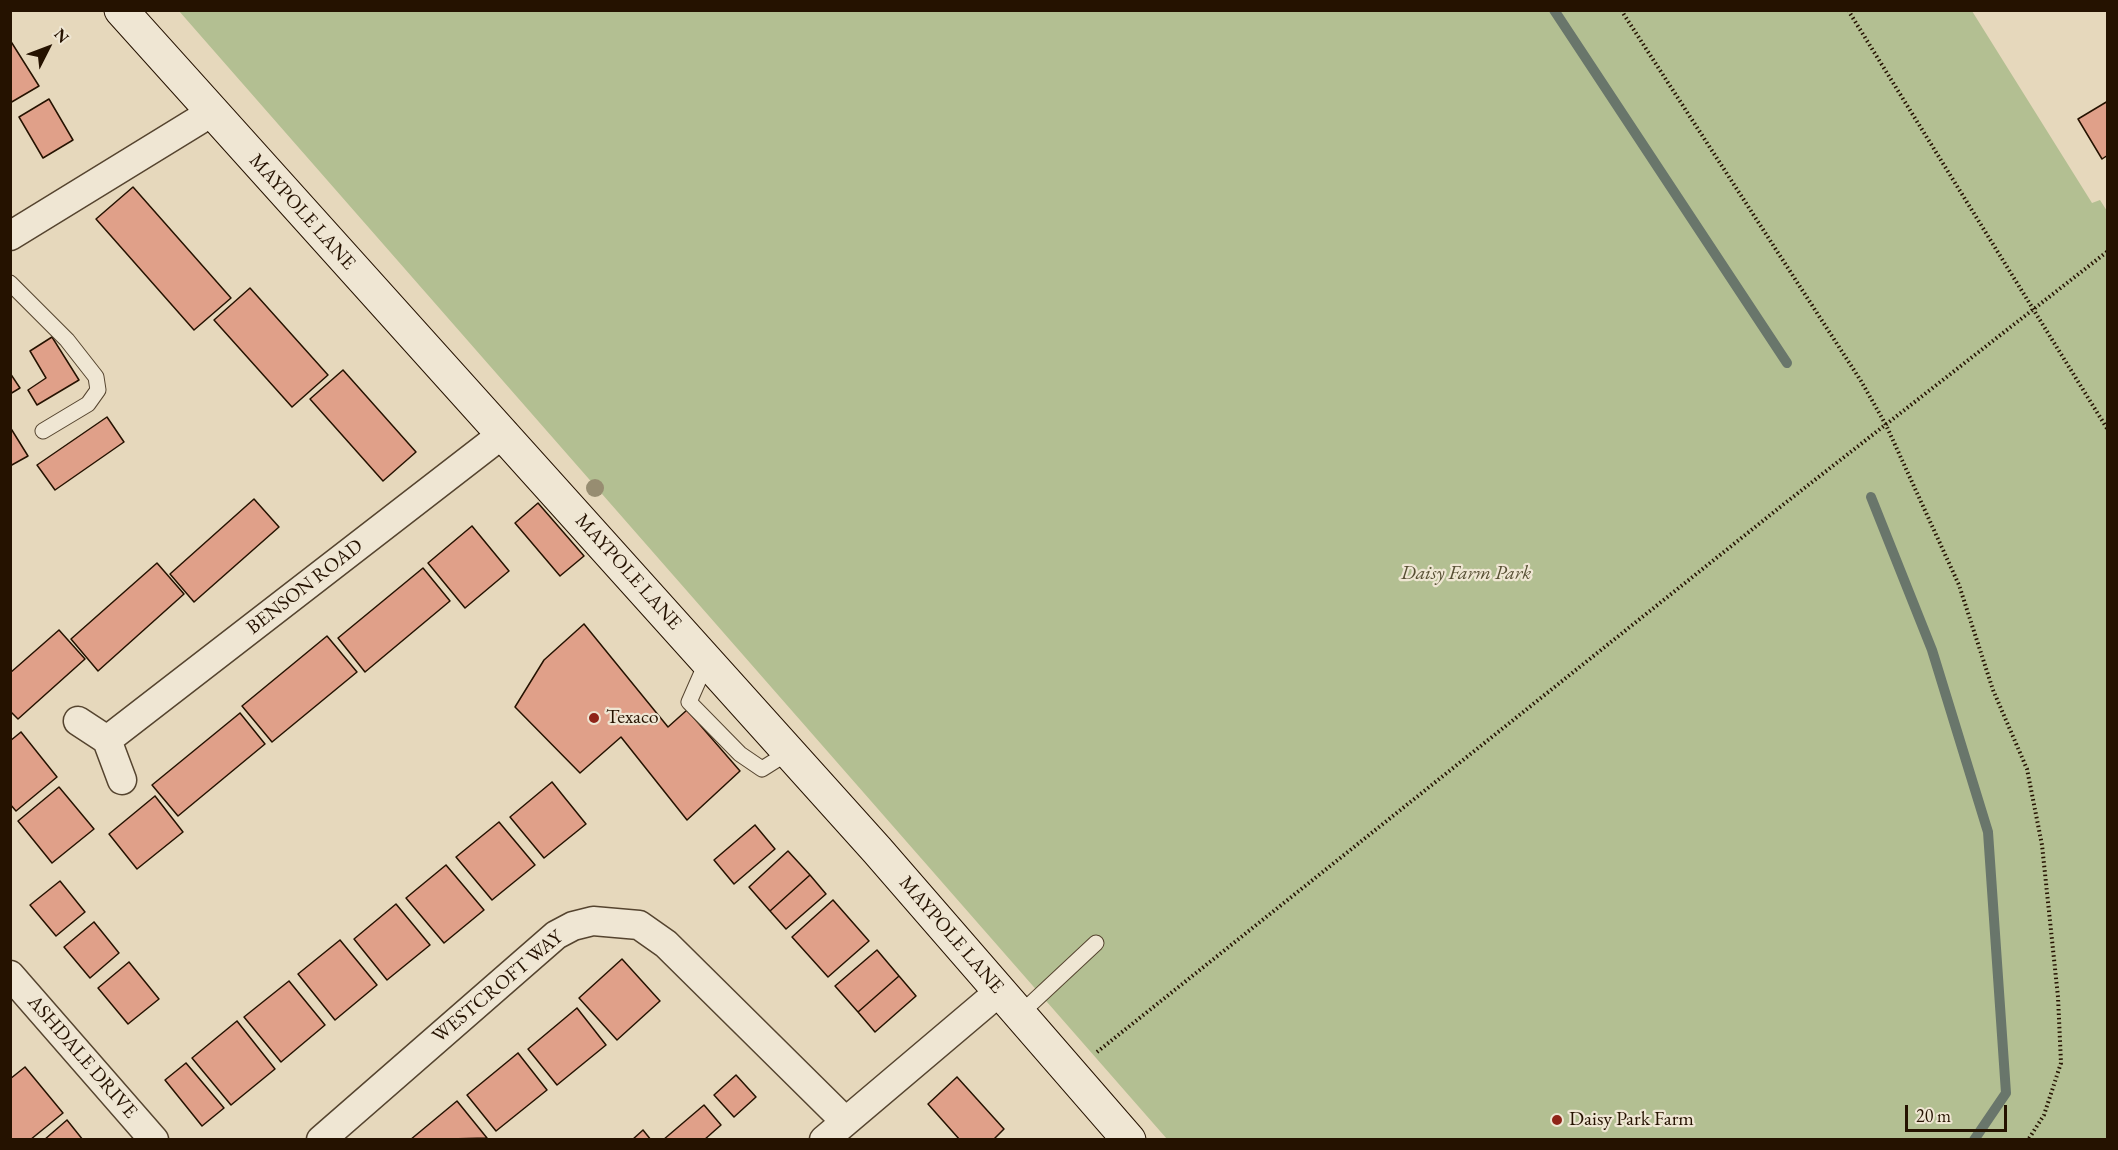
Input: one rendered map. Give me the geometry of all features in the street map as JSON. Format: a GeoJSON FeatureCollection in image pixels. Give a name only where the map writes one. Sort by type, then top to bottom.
{"type":"FeatureCollection","features":[{"type":"Feature","properties":{"kind":"street","name":"MAYPOLE LANE"},"geometry":{"type":"LineString","coordinates":[[121,10],[789,752],[1129,1140]]}},
{"type":"Feature","properties":{"kind":"street"},"geometry":{"type":"LineString","coordinates":[[10,236],[212,112]]}},
{"type":"Feature","properties":{"kind":"street","name":"BENSON ROAD"},"geometry":{"type":"LineString","coordinates":[[107,740],[504,433]]}},
{"type":"Feature","properties":{"kind":"street"},"geometry":{"type":"LineString","coordinates":[[78,721],[107,740],[122,780]]}},
{"type":"Feature","properties":{"kind":"street","name":"WESTCROFT WAY"},"geometry":{"type":"LineString","coordinates":[[321,1140],[556,935],[573,926],[593,921],[639,925],[666,944],[835,1131]]}},
{"type":"Feature","properties":{"kind":"street","name":"ASHDALE DRIVE"},"geometry":{"type":"LineString","coordinates":[[10,975],[154,1140]]}},
{"type":"Feature","properties":{"kind":"street"},"geometry":{"type":"LineString","coordinates":[[835,1131],[1010,1002]]}},
{"type":"Feature","properties":{"kind":"lane"},"geometry":{"type":"LineString","coordinates":[[10,283],[67,340],[96,377],[98,390],[88,404],[43,431]]}},
{"type":"Feature","properties":{"kind":"lane"},"geometry":{"type":"LineString","coordinates":[[1010,1002],[1096,943]]}},
{"type":"Feature","properties":{"kind":"path"},"geometry":{"type":"LineString","coordinates":[[1621,10],[1861,381],[1886,425],[1959,585],[1993,690],[2026,769],[2042,845],[2058,997],[2061,1063],[2044,1115],[2028,1140]]}},
{"type":"Feature","properties":{"kind":"path"},"geometry":{"type":"LineString","coordinates":[[1848,10],[2031,311],[2108,430]]}},
{"type":"Feature","properties":{"kind":"path"},"geometry":{"type":"LineString","coordinates":[[1071,1073],[2108,251]]}},
{"type":"Feature","properties":{"kind":"green space","name":"Daisy Farm Park"},"geometry":{"type":"Polygon","coordinates":[[[179,11],[1972,11],[2092,203],[2100,200],[2107,211],[2107,1139],[1167,1139],[179,11]]]}},
{"type":"Feature","properties":{"kind":"building"},"geometry":{"type":"Polygon","coordinates":[[[10,40],[39,86],[10,103],[10,40]]]}},
{"type":"Feature","properties":{"kind":"building"},"geometry":{"type":"Polygon","coordinates":[[[49,99],[73,140],[43,158],[19,117],[49,99]]]}},
{"type":"Feature","properties":{"kind":"building"},"geometry":{"type":"Polygon","coordinates":[[[2108,101],[2108,155],[2102,159],[2078,119],[2108,101]]]}},
{"type":"Feature","properties":{"kind":"building"},"geometry":{"type":"Polygon","coordinates":[[[133,187],[231,298],[194,330],[96,219],[133,187]]]}},
{"type":"Feature","properties":{"kind":"building"},"geometry":{"type":"Polygon","coordinates":[[[250,288],[328,375],[292,407],[214,320],[250,288]]]}},
{"type":"Feature","properties":{"kind":"building"},"geometry":{"type":"Polygon","coordinates":[[[52,337],[79,380],[37,405],[28,390],[46,378],[30,351],[52,337]]]}},
{"type":"Feature","properties":{"kind":"building"},"geometry":{"type":"Polygon","coordinates":[[[343,370],[416,452],[383,481],[310,399],[343,370]]]}},
{"type":"Feature","properties":{"kind":"building"},"geometry":{"type":"Polygon","coordinates":[[[10,373],[20,388],[10,394],[10,373]]]}},
{"type":"Feature","properties":{"kind":"building"},"geometry":{"type":"Polygon","coordinates":[[[107,417],[124,442],[55,490],[37,465],[107,417]]]}},
{"type":"Feature","properties":{"kind":"building"},"geometry":{"type":"Polygon","coordinates":[[[10,427],[28,456],[10,466],[10,427]]]}},
{"type":"Feature","properties":{"kind":"building"},"geometry":{"type":"Polygon","coordinates":[[[254,499],[279,527],[194,602],[170,574],[254,499]]]}},
{"type":"Feature","properties":{"kind":"building"},"geometry":{"type":"Polygon","coordinates":[[[538,503],[584,556],[560,576],[515,523],[538,503]]]}},
{"type":"Feature","properties":{"kind":"building"},"geometry":{"type":"Polygon","coordinates":[[[472,526],[509,571],[465,608],[428,563],[472,526]]]}},
{"type":"Feature","properties":{"kind":"building"},"geometry":{"type":"Polygon","coordinates":[[[157,563],[184,594],[98,671],[71,639],[157,563]]]}},
{"type":"Feature","properties":{"kind":"building"},"geometry":{"type":"Polygon","coordinates":[[[423,568],[450,601],[365,672],[338,638],[423,568]]]}},
{"type":"Feature","properties":{"kind":"building","name":"Texaco"},"geometry":{"type":"Polygon","coordinates":[[[584,624],[668,727],[687,710],[740,771],[687,820],[621,737],[580,773],[515,707],[544,660],[584,624]]]}},
{"type":"Feature","properties":{"kind":"building"},"geometry":{"type":"Polygon","coordinates":[[[59,630],[85,659],[18,719],[10,711],[10,673],[59,630]]]}},
{"type":"Feature","properties":{"kind":"building"},"geometry":{"type":"Polygon","coordinates":[[[327,636],[357,672],[272,742],[242,706],[327,636]]]}},
{"type":"Feature","properties":{"kind":"building"},"geometry":{"type":"Polygon","coordinates":[[[240,713],[265,744],[178,816],[152,785],[240,713]]]}},
{"type":"Feature","properties":{"kind":"building"},"geometry":{"type":"Polygon","coordinates":[[[21,732],[57,777],[16,811],[10,804],[10,741],[21,732]]]}},
{"type":"Feature","properties":{"kind":"building"},"geometry":{"type":"Polygon","coordinates":[[[552,782],[586,824],[544,858],[510,817],[552,782]]]}},
{"type":"Feature","properties":{"kind":"building"},"geometry":{"type":"Polygon","coordinates":[[[59,787],[94,829],[52,863],[18,821],[59,787]]]}},
{"type":"Feature","properties":{"kind":"building"},"geometry":{"type":"Polygon","coordinates":[[[155,796],[183,832],[137,869],[109,834],[155,796]]]}},
{"type":"Feature","properties":{"kind":"building"},"geometry":{"type":"Polygon","coordinates":[[[499,822],[535,865],[492,900],[456,857],[499,822]]]}},
{"type":"Feature","properties":{"kind":"building"},"geometry":{"type":"Polygon","coordinates":[[[755,825],[775,849],[734,884],[714,860],[755,825]]]}},
{"type":"Feature","properties":{"kind":"building"},"geometry":{"type":"Polygon","coordinates":[[[788,851],[810,875],[770,911],[749,887],[788,851]]]}},
{"type":"Feature","properties":{"kind":"building"},"geometry":{"type":"Polygon","coordinates":[[[446,865],[484,910],[444,943],[406,898],[446,865]]]}},
{"type":"Feature","properties":{"kind":"building"},"geometry":{"type":"Polygon","coordinates":[[[810,875],[826,894],[786,929],[770,911],[810,875]]]}},
{"type":"Feature","properties":{"kind":"building"},"geometry":{"type":"Polygon","coordinates":[[[60,881],[85,912],[56,936],[30,905],[60,881]]]}},
{"type":"Feature","properties":{"kind":"building"},"geometry":{"type":"Polygon","coordinates":[[[833,900],[869,941],[828,977],[792,937],[833,900]]]}},
{"type":"Feature","properties":{"kind":"building"},"geometry":{"type":"Polygon","coordinates":[[[396,904],[430,945],[387,980],[354,939],[396,904]]]}},
{"type":"Feature","properties":{"kind":"building"},"geometry":{"type":"Polygon","coordinates":[[[94,922],[119,953],[90,978],[64,947],[94,922]]]}},
{"type":"Feature","properties":{"kind":"building"},"geometry":{"type":"Polygon","coordinates":[[[340,940],[377,985],[335,1020],[298,974],[340,940]]]}},
{"type":"Feature","properties":{"kind":"building"},"geometry":{"type":"Polygon","coordinates":[[[877,950],[899,976],[858,1012],[835,986],[877,950]]]}},
{"type":"Feature","properties":{"kind":"building"},"geometry":{"type":"Polygon","coordinates":[[[622,959],[660,1001],[617,1040],[579,998],[622,959]]]}},
{"type":"Feature","properties":{"kind":"building"},"geometry":{"type":"Polygon","coordinates":[[[129,962],[159,999],[128,1024],[98,988],[129,962]]]}},
{"type":"Feature","properties":{"kind":"building"},"geometry":{"type":"Polygon","coordinates":[[[899,976],[916,996],[875,1032],[858,1012],[899,976]]]}},
{"type":"Feature","properties":{"kind":"building"},"geometry":{"type":"Polygon","coordinates":[[[289,981],[325,1025],[281,1062],[244,1017],[289,981]]]}},
{"type":"Feature","properties":{"kind":"building"},"geometry":{"type":"Polygon","coordinates":[[[577,1008],[606,1045],[557,1085],[528,1049],[577,1008]]]}},
{"type":"Feature","properties":{"kind":"building"},"geometry":{"type":"Polygon","coordinates":[[[237,1021],[275,1069],[231,1105],[192,1058],[237,1021]]]}},
{"type":"Feature","properties":{"kind":"building"},"geometry":{"type":"Polygon","coordinates":[[[518,1053],[547,1090],[496,1131],[467,1095],[518,1053]]]}},
{"type":"Feature","properties":{"kind":"building"},"geometry":{"type":"Polygon","coordinates":[[[186,1063],[224,1108],[202,1126],[165,1080],[186,1063]]]}},
{"type":"Feature","properties":{"kind":"building"},"geometry":{"type":"Polygon","coordinates":[[[25,1067],[63,1113],[30,1140],[10,1140],[10,1079],[25,1067]]]}},
{"type":"Feature","properties":{"kind":"building"},"geometry":{"type":"Polygon","coordinates":[[[736,1075],[756,1097],[734,1117],[714,1095],[736,1075]]]}},
{"type":"Feature","properties":{"kind":"building"},"geometry":{"type":"Polygon","coordinates":[[[957,1077],[1004,1129],[993,1140],[960,1140],[928,1104],[957,1077]]]}},
{"type":"Feature","properties":{"kind":"building"},"geometry":{"type":"Polygon","coordinates":[[[457,1101],[487,1138],[410,1140],[457,1101]]]}},
{"type":"Feature","properties":{"kind":"building"},"geometry":{"type":"Polygon","coordinates":[[[704,1105],[721,1125],[704,1140],[663,1140],[704,1105]]]}},
{"type":"Feature","properties":{"kind":"building"},"geometry":{"type":"Polygon","coordinates":[[[67,1120],[83,1140],[44,1140],[67,1120]]]}},
{"type":"Feature","properties":{"kind":"building"},"geometry":{"type":"Polygon","coordinates":[[[643,1130],[651,1140],[632,1140],[643,1130]]]}},
{"type":"Feature","properties":{"kind":"waterway"},"geometry":{"type":"LineString","coordinates":[[1554,10],[1787,363]]}},
{"type":"Feature","properties":{"kind":"waterway"},"geometry":{"type":"LineString","coordinates":[[1871,497],[1932,650],[1988,832],[2006,1093],[1974,1140]]}},
{"type":"Feature","properties":{"kind":"place","name":"Texaco"},"geometry":{"type":"Point","coordinates":[594,718]}},
{"type":"Feature","properties":{"kind":"place","name":"Daisy Park Farm"},"geometry":{"type":"Point","coordinates":[1557,1120]}}]}
